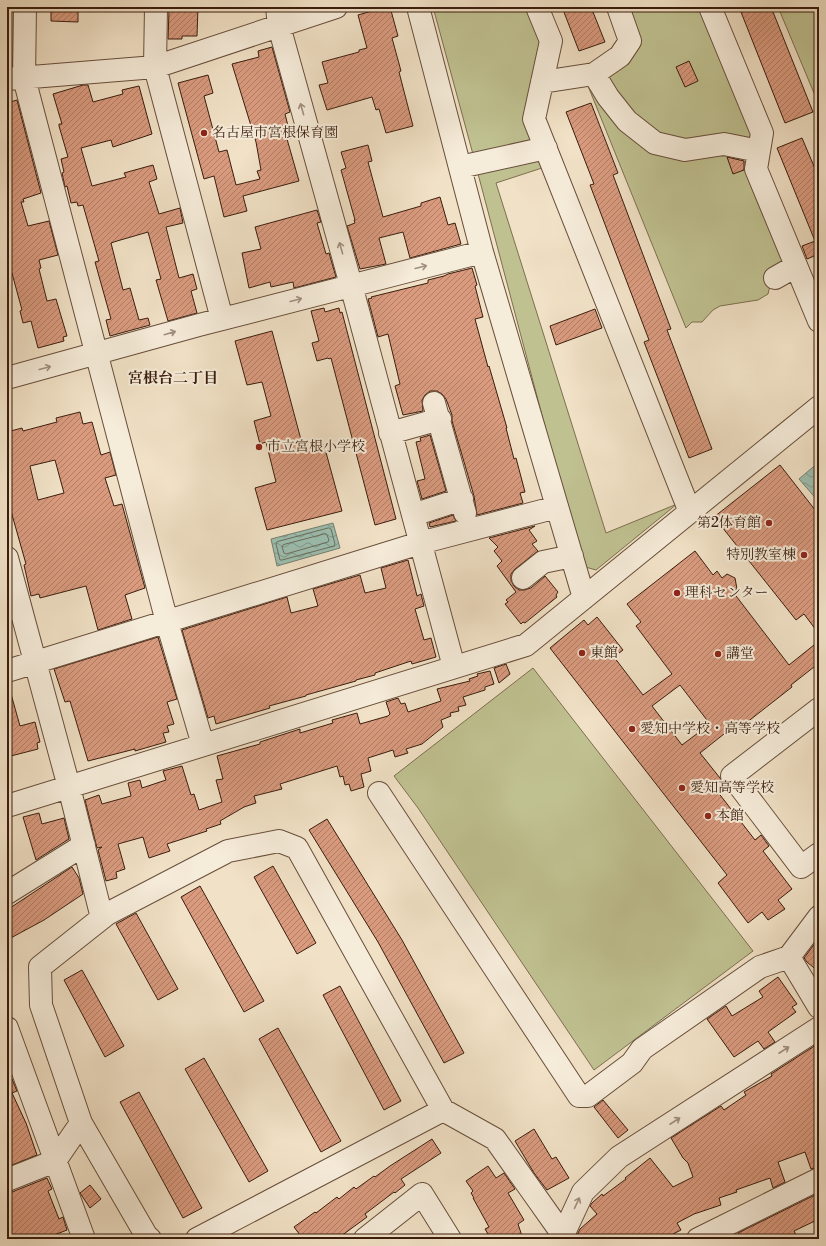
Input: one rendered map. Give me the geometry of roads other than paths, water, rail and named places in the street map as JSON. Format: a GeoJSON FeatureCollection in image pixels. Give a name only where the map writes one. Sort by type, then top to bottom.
{"type":"FeatureCollection","features":[{"type":"Feature","properties":{"kind":"street"},"geometry":{"type":"LineString","coordinates":[[24,7],[16,78],[97,354],[167,622],[203,746]]}},
{"type":"Feature","properties":{"kind":"street"},"geometry":{"type":"LineString","coordinates":[[156,7],[155,67],[222,319]]}},
{"type":"Feature","properties":{"kind":"street"},"geometry":{"type":"LineString","coordinates":[[16,78],[155,67],[278,17],[336,7]]}},
{"type":"Feature","properties":{"kind":"street"},"geometry":{"type":"LineString","coordinates":[[418,7],[482,252],[584,598]]}},
{"type":"Feature","properties":{"kind":"street"},"geometry":{"type":"LineString","coordinates":[[538,7],[551,41],[534,119],[690,512]]}},
{"type":"Feature","properties":{"kind":"street"},"geometry":{"type":"LineString","coordinates":[[542,82],[594,74],[620,56],[630,41],[618,7]]}},
{"type":"Feature","properties":{"kind":"street"},"geometry":{"type":"LineString","coordinates":[[710,7],[762,133],[756,169],[819,321]]}},
{"type":"Feature","properties":{"kind":"street"},"geometry":{"type":"LineString","coordinates":[[278,17],[454,667]]}},
{"type":"Feature","properties":{"kind":"street"},"geometry":{"type":"LineString","coordinates":[[594,74],[608,97],[628,121],[655,143],[685,150],[724,144],[759,151]]}},
{"type":"Feature","properties":{"kind":"street"},"geometry":{"type":"LineString","coordinates":[[460,167],[546,148]]}},
{"type":"Feature","properties":{"kind":"street"},"geometry":{"type":"LineString","coordinates":[[7,378],[222,319],[482,252]]}},
{"type":"Feature","properties":{"kind":"street"},"geometry":{"type":"LineString","coordinates":[[776,278],[796,266]]}},
{"type":"Feature","properties":{"kind":"street"},"geometry":{"type":"LineString","coordinates":[[7,806],[526,645],[819,407]]}},
{"type":"Feature","properties":{"kind":"street"},"geometry":{"type":"LineString","coordinates":[[390,433],[437,411],[464,506],[413,515]]}},
{"type":"Feature","properties":{"kind":"street"},"geometry":{"type":"LineString","coordinates":[[7,671],[420,543],[557,507]]}},
{"type":"Feature","properties":{"kind":"street"},"geometry":{"type":"LineString","coordinates":[[523,578],[542,562],[572,556]]}},
{"type":"Feature","properties":{"kind":"street"},"geometry":{"type":"LineString","coordinates":[[7,558],[70,787],[102,918]]}},
{"type":"Feature","properties":{"kind":"street"},"geometry":{"type":"LineString","coordinates":[[819,710],[732,776],[801,867],[819,854]]}},
{"type":"Feature","properties":{"kind":"street"},"geometry":{"type":"LineString","coordinates":[[380,793],[579,1096],[588,1096],[632,1063],[642,1049],[760,967],[789,957],[819,917]]}},
{"type":"Feature","properties":{"kind":"street"},"geometry":{"type":"LineString","coordinates":[[150,1239],[146,1235],[82,1124],[41,1005],[40,967],[107,914],[228,851],[279,841],[297,848],[443,1110],[495,1139],[562,1237]]}},
{"type":"Feature","properties":{"kind":"street"},"geometry":{"type":"LineString","coordinates":[[7,893],[84,845]]}},
{"type":"Feature","properties":{"kind":"street"},"geometry":{"type":"LineString","coordinates":[[789,957],[819,1008]]}},
{"type":"Feature","properties":{"kind":"street"},"geometry":{"type":"LineString","coordinates":[[7,1028],[84,1239]]}},
{"type":"Feature","properties":{"kind":"street"},"geometry":{"type":"LineString","coordinates":[[562,1237],[583,1192],[619,1157],[819,1028]]}},
{"type":"Feature","properties":{"kind":"street"},"geometry":{"type":"LineString","coordinates":[[197,1239],[443,1110]]}},
{"type":"Feature","properties":{"kind":"street"},"geometry":{"type":"LineString","coordinates":[[7,1180],[55,1161],[82,1124]]}},
{"type":"Feature","properties":{"kind":"street"},"geometry":{"type":"LineString","coordinates":[[698,1239],[819,1179]]}},
{"type":"Feature","properties":{"kind":"street"},"geometry":{"type":"LineString","coordinates":[[365,1239],[422,1194],[450,1239]]}},
{"type":"Feature","properties":{"kind":"water"},"geometry":{"type":"Polygon","coordinates":[[[819,462],[819,502],[799,479],[819,462]]]}},
{"type":"Feature","properties":{"kind":"water"},"geometry":{"type":"Polygon","coordinates":[[[333,523],[340,548],[277,566],[271,539],[333,523]]]}},
{"type":"Feature","properties":{"kind":"place","name":"名古屋市宮根保育園"},"geometry":{"type":"Point","coordinates":[204,133]}},
{"type":"Feature","properties":{"kind":"place","name":"市立宮根小学校"},"geometry":{"type":"Point","coordinates":[259,447]}},
{"type":"Feature","properties":{"kind":"place","name":"第2体育館"},"geometry":{"type":"Point","coordinates":[769,523]}},
{"type":"Feature","properties":{"kind":"place","name":"特別教室棟"},"geometry":{"type":"Point","coordinates":[804,555]}},
{"type":"Feature","properties":{"kind":"place","name":"理科センター"},"geometry":{"type":"Point","coordinates":[677,593]}},
{"type":"Feature","properties":{"kind":"place","name":"東館"},"geometry":{"type":"Point","coordinates":[582,653]}},
{"type":"Feature","properties":{"kind":"place","name":"講堂"},"geometry":{"type":"Point","coordinates":[718,654]}},
{"type":"Feature","properties":{"kind":"place","name":"愛知中学校・高等学校"},"geometry":{"type":"Point","coordinates":[632,729]}},
{"type":"Feature","properties":{"kind":"place","name":"愛知高等学校"},"geometry":{"type":"Point","coordinates":[682,788]}},
{"type":"Feature","properties":{"kind":"place","name":"本館"},"geometry":{"type":"Point","coordinates":[708,816]}},
{"type":"Feature","properties":{"kind":"district","name":"宮根台二丁目"},"geometry":{"type":"Point","coordinates":[173,378]}}]}
